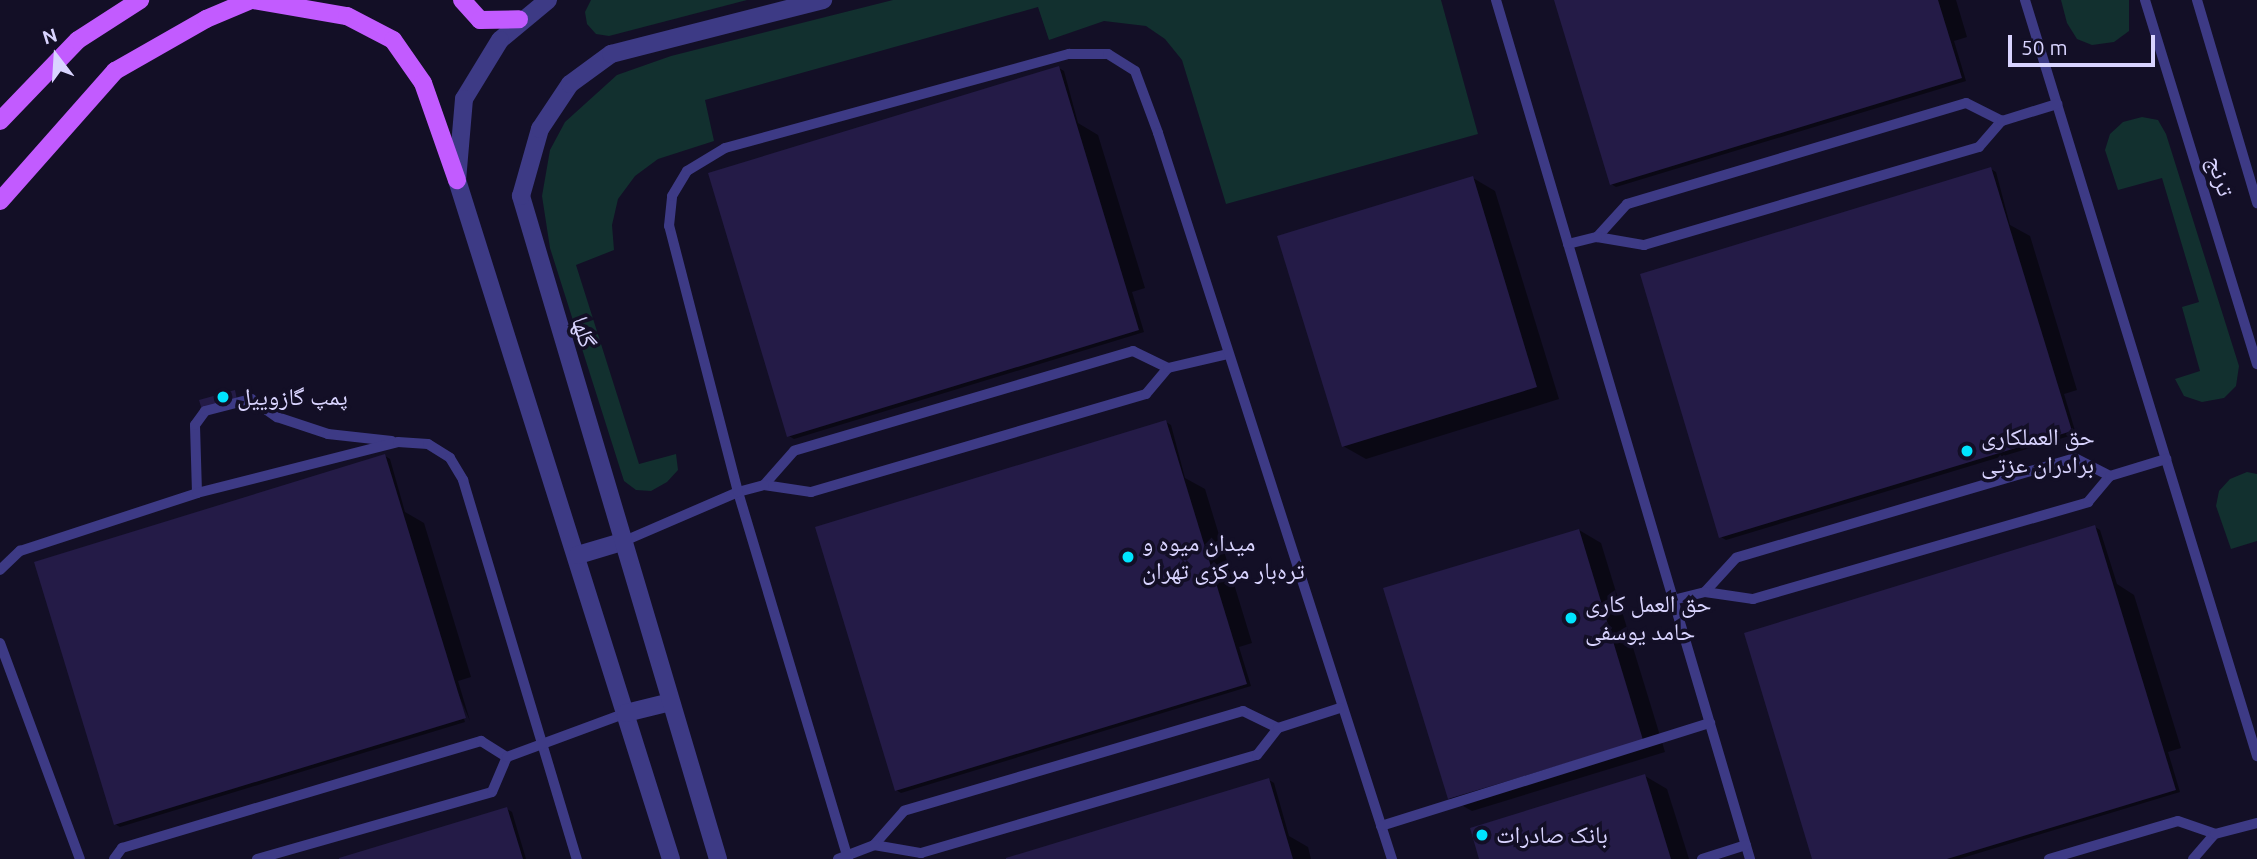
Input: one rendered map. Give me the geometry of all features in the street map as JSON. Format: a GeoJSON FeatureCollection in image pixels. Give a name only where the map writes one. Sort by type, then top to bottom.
{"type":"FeatureCollection","features":[{"type":"Feature","properties":{"kind":"main road"},"geometry":{"type":"LineString","coordinates":[[0,121],[78,40],[140,0]]}},
{"type":"Feature","properties":{"kind":"main road"},"geometry":{"type":"LineString","coordinates":[[0,201],[115,71],[196,25],[252,0],[346,16],[393,40],[423,83],[457,180]]}},
{"type":"Feature","properties":{"kind":"main road"},"geometry":{"type":"LineString","coordinates":[[462,0],[480,20],[519,19]]}},
{"type":"Feature","properties":{"kind":"street"},"geometry":{"type":"LineString","coordinates":[[548,0],[519,19],[500,40],[464,99],[457,180],[578,555],[671,859]]}},
{"type":"Feature","properties":{"kind":"street","name":"گلها"},"geometry":{"type":"LineString","coordinates":[[718,859],[523,215],[521,197],[540,129],[570,84],[611,54],[823,0]]}},
{"type":"Feature","properties":{"kind":"street"},"geometry":{"type":"LineString","coordinates":[[578,555],[622,542]]}},
{"type":"Feature","properties":{"kind":"street"},"geometry":{"type":"LineString","coordinates":[[626,713],[671,702]]}},
{"type":"Feature","properties":{"kind":"lane"},"geometry":{"type":"LineString","coordinates":[[1496,0],[1750,859]]}},
{"type":"Feature","properties":{"kind":"lane"},"geometry":{"type":"LineString","coordinates":[[2025,0],[2257,756]]}},
{"type":"Feature","properties":{"kind":"lane","name":"ترنج"},"geometry":{"type":"LineString","coordinates":[[2145,0],[2257,364]]}},
{"type":"Feature","properties":{"kind":"lane","name":"ترنج"},"geometry":{"type":"LineString","coordinates":[[2197,0],[2257,203]]}},
{"type":"Feature","properties":{"kind":"lane"},"geometry":{"type":"LineString","coordinates":[[1278,729],[1243,711],[904,811],[874,845],[845,858],[738,492],[669,226],[672,196],[687,171],[725,148],[1069,54],[1108,54],[1135,71],[1340,708],[1392,859]]}},
{"type":"Feature","properties":{"kind":"lane"},"geometry":{"type":"LineString","coordinates":[[1597,237],[1628,204],[1966,103],[2002,121]]}},
{"type":"Feature","properties":{"kind":"lane"},"geometry":{"type":"LineString","coordinates":[[1568,244],[1597,237],[1644,245],[1658,241],[1979,147],[2002,121],[2057,104]]}},
{"type":"Feature","properties":{"kind":"lane"},"geometry":{"type":"LineString","coordinates":[[764,485],[794,451],[1133,351],[1168,368]]}},
{"type":"Feature","properties":{"kind":"lane"},"geometry":{"type":"LineString","coordinates":[[622,542],[738,492],[764,485],[811,492],[1146,394],[1168,368],[1228,354]]}},
{"type":"Feature","properties":{"kind":"lane"},"geometry":{"type":"LineString","coordinates":[[197,493],[197,417],[251,399],[277,417],[328,434],[428,444],[450,458],[463,480],[545,743],[577,859]]}},
{"type":"Feature","properties":{"kind":"lane"},"geometry":{"type":"LineString","coordinates":[[0,570],[20,551],[197,493],[398,442]]}},
{"type":"Feature","properties":{"kind":"lane"},"geometry":{"type":"LineString","coordinates":[[1706,592],[1736,558],[2075,458],[2110,475]]}},
{"type":"Feature","properties":{"kind":"lane"},"geometry":{"type":"LineString","coordinates":[[1673,600],[1706,592],[1753,600],[2088,502],[2110,475],[2165,459]]}},
{"type":"Feature","properties":{"kind":"lane"},"geometry":{"type":"LineString","coordinates":[[0,643],[80,859]]}},
{"type":"Feature","properties":{"kind":"lane"},"geometry":{"type":"LineString","coordinates":[[874,845],[921,853],[1256,755],[1278,729],[1340,708]]}},
{"type":"Feature","properties":{"kind":"lane"},"geometry":{"type":"LineString","coordinates":[[257,859],[492,792],[507,757],[626,713]]}},
{"type":"Feature","properties":{"kind":"lane"},"geometry":{"type":"LineString","coordinates":[[1381,826],[1710,723]]}},
{"type":"Feature","properties":{"kind":"lane"},"geometry":{"type":"LineString","coordinates":[[114,859],[122,848],[481,741],[507,757]]}},
{"type":"Feature","properties":{"kind":"lane"},"geometry":{"type":"LineString","coordinates":[[2049,859],[2178,821],[2215,834]]}},
{"type":"Feature","properties":{"kind":"lane"},"geometry":{"type":"LineString","coordinates":[[2193,859],[2215,834],[2257,823]]}},
{"type":"Feature","properties":{"kind":"lane"},"geometry":{"type":"LineString","coordinates":[[1702,859],[1746,845]]}},
{"type":"Feature","properties":{"kind":"green space"},"geometry":{"type":"Polygon","coordinates":[[[591,0],[747,0],[609,36],[596,34],[587,24],[585,12],[591,0]]]}},
{"type":"Feature","properties":{"kind":"green space"},"geometry":{"type":"Polygon","coordinates":[[[893,0],[1441,0],[1478,134],[1226,204],[1182,60],[1165,39],[1146,26],[1104,21],[1049,40],[1038,7],[705,100],[714,141],[658,159],[635,176],[618,199],[612,225],[614,250],[576,265],[639,464],[676,454],[678,470],[667,482],[651,491],[636,490],[624,481],[550,248],[542,196],[550,150],[565,122],[617,75],[671,56],[893,0]]]}},
{"type":"Feature","properties":{"kind":"green space"},"geometry":{"type":"Polygon","coordinates":[[[2061,0],[2129,0],[2129,31],[2114,42],[2092,45],[2077,39],[2067,23],[2061,0]]]}},
{"type":"Feature","properties":{"kind":"green space"},"geometry":{"type":"Polygon","coordinates":[[[2142,117],[2158,120],[2166,134],[2239,366],[2236,386],[2224,398],[2202,402],[2184,396],[2175,379],[2200,371],[2182,307],[2199,302],[2162,178],[2118,190],[2105,150],[2110,134],[2123,122],[2142,117]]]}},
{"type":"Feature","properties":{"kind":"green space"},"geometry":{"type":"Polygon","coordinates":[[[2247,472],[2257,474],[2257,541],[2231,549],[2216,506],[2219,491],[2230,479],[2247,472]]]}},
{"type":"Feature","properties":{"kind":"building"},"geometry":{"type":"Polygon","coordinates":[[[1554,0],[1938,0],[1962,78],[1610,185],[1554,0]]]}},
{"type":"Feature","properties":{"kind":"building"},"geometry":{"type":"Polygon","coordinates":[[[1059,66],[1139,330],[787,437],[708,173],[1059,66]]]}},
{"type":"Feature","properties":{"kind":"building"},"geometry":{"type":"Polygon","coordinates":[[[1991,167],[2072,431],[1719,538],[1640,274],[1991,167]]]}},
{"type":"Feature","properties":{"kind":"building"},"geometry":{"type":"Polygon","coordinates":[[[1473,176],[1537,387],[1342,447],[1277,236],[1473,176]]]}},
{"type":"Feature","properties":{"kind":"building","name":"پمپ گازوییل"},"geometry":{"type":"Polygon","coordinates":[[[235,390],[237,400],[202,410],[199,400],[235,390]]]}},
{"type":"Feature","properties":{"kind":"building"},"geometry":{"type":"Polygon","coordinates":[[[1166,420],[1247,684],[895,791],[815,527],[1166,420]]]}},
{"type":"Feature","properties":{"kind":"building"},"geometry":{"type":"Polygon","coordinates":[[[385,454],[466,718],[114,825],[34,562],[385,454]]]}},
{"type":"Feature","properties":{"kind":"building"},"geometry":{"type":"Polygon","coordinates":[[[2095,525],[2176,790],[1947,859],[1812,859],[1744,633],[2095,525]]]}},
{"type":"Feature","properties":{"kind":"building"},"geometry":{"type":"Polygon","coordinates":[[[1579,529],[1643,740],[1448,799],[1383,588],[1579,529]]]}},
{"type":"Feature","properties":{"kind":"building"},"geometry":{"type":"Polygon","coordinates":[[[1645,774],[1671,859],[1479,859],[1470,828],[1645,774]]]}},
{"type":"Feature","properties":{"kind":"building"},"geometry":{"type":"Polygon","coordinates":[[[1269,778],[1293,859],[1006,859],[1006,858],[1269,778]]]}},
{"type":"Feature","properties":{"kind":"building"},"geometry":{"type":"Polygon","coordinates":[[[507,807],[523,859],[339,859],[339,858],[507,807]]]}},
{"type":"Feature","properties":{"kind":"place","name":"پمپ گازوییل"},"geometry":{"type":"Point","coordinates":[223,397]}},
{"type":"Feature","properties":{"kind":"place","name":"حق العملکاری برادران عزتی"},"geometry":{"type":"Point","coordinates":[1967,451]}},
{"type":"Feature","properties":{"kind":"place","name":"میدان میوه و تره‌بار مرکزی تهران"},"geometry":{"type":"Point","coordinates":[1128,557]}},
{"type":"Feature","properties":{"kind":"place","name":"حق العمل کاری حامد یوسفی"},"geometry":{"type":"Point","coordinates":[1571,618]}},
{"type":"Feature","properties":{"kind":"place","name":"بانک صادرات"},"geometry":{"type":"Point","coordinates":[1482,835]}}]}
